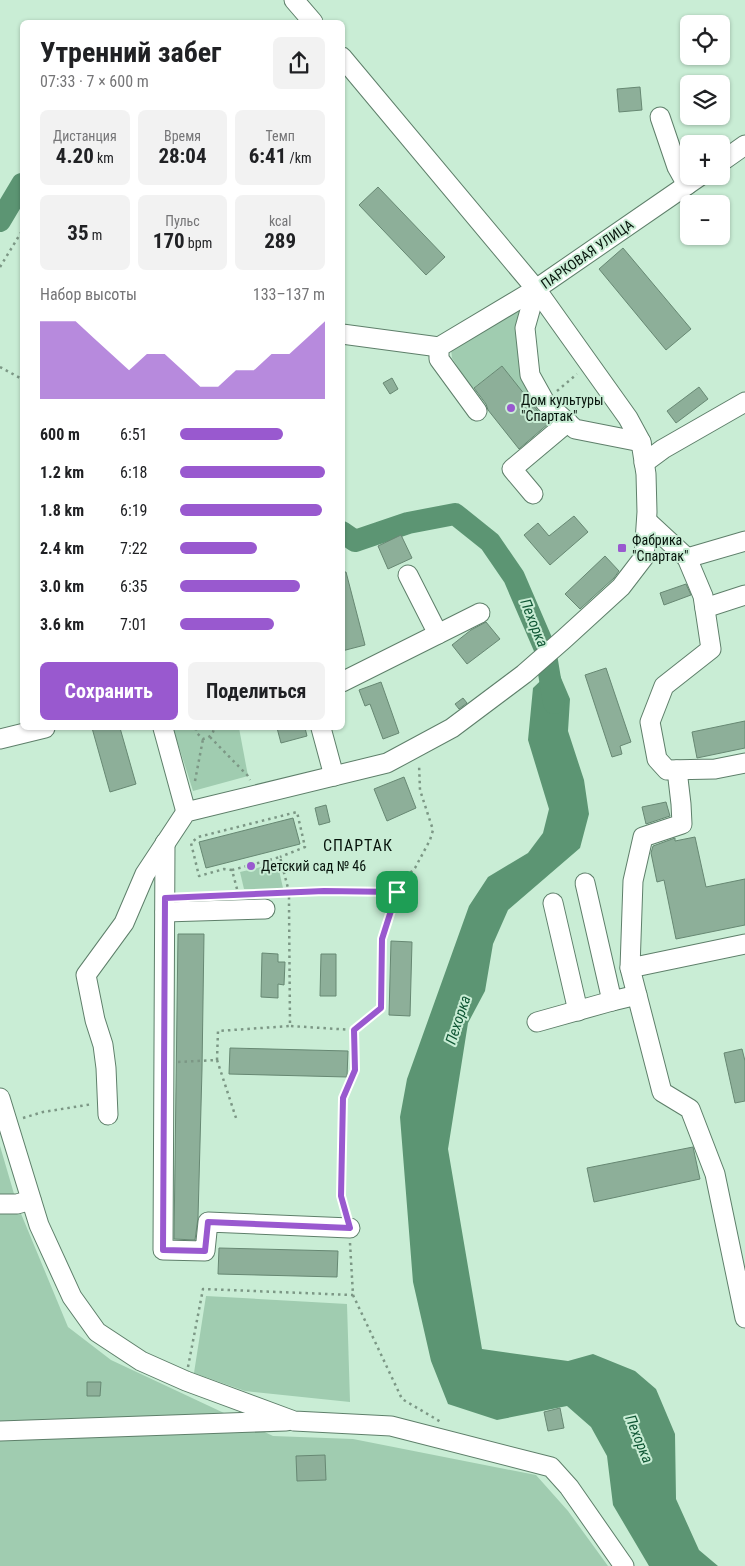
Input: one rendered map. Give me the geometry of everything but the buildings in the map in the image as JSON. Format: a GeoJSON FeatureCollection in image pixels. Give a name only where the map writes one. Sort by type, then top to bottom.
{"type":"FeatureCollection","features":[{"type":"Feature","properties":{"kind":"street"},"geometry":{"type":"LineString","coordinates":[[294,0],[311,20]]}},
{"type":"Feature","properties":{"kind":"street"},"geometry":{"type":"LineString","coordinates":[[108,1109],[103,1045],[95,1020],[86,975],[124,923],[146,874],[186,812],[387,763],[452,728],[524,674],[564,639],[621,587],[644,557],[647,521],[646,474],[641,442],[628,418],[536,289],[345,61]]}},
{"type":"Feature","properties":{"kind":"street"},"geometry":{"type":"LineString","coordinates":[[660,117],[677,167],[680,169]]}},
{"type":"Feature","properties":{"kind":"street"},"geometry":{"type":"LineString","coordinates":[[730,156],[745,145]]}},
{"type":"Feature","properties":{"kind":"street","name":"ПАРКОВАЯ УЛИЦА"},"geometry":{"type":"LineString","coordinates":[[641,442],[576,429],[545,402],[530,375],[525,328],[536,289],[688,185]]}},
{"type":"Feature","properties":{"kind":"street"},"geometry":{"type":"LineString","coordinates":[[345,334],[440,347],[536,289]]}},
{"type":"Feature","properties":{"kind":"street"},"geometry":{"type":"LineString","coordinates":[[440,347],[440,359],[477,411]]}},
{"type":"Feature","properties":{"kind":"street"},"geometry":{"type":"LineString","coordinates":[[644,463],[663,449],[745,402]]}},
{"type":"Feature","properties":{"kind":"street"},"geometry":{"type":"LineString","coordinates":[[533,494],[512,469],[568,422]]}},
{"type":"Feature","properties":{"kind":"street"},"geometry":{"type":"LineString","coordinates":[[647,521],[687,558],[703,596],[711,650],[664,686],[650,722],[657,759],[667,770],[716,769],[745,763]]}},
{"type":"Feature","properties":{"kind":"street"},"geometry":{"type":"LineString","coordinates":[[687,558],[745,542]]}},
{"type":"Feature","properties":{"kind":"street"},"geometry":{"type":"LineString","coordinates":[[408,574],[438,634]]}},
{"type":"Feature","properties":{"kind":"street"},"geometry":{"type":"LineString","coordinates":[[705,608],[745,595]]}},
{"type":"Feature","properties":{"kind":"street"},"geometry":{"type":"LineString","coordinates":[[345,680],[480,613]]}},
{"type":"Feature","properties":{"kind":"street"},"geometry":{"type":"LineString","coordinates":[[0,739],[37,730]]}},
{"type":"Feature","properties":{"kind":"street"},"geometry":{"type":"LineString","coordinates":[[164,730],[186,812]]}},
{"type":"Feature","properties":{"kind":"street"},"geometry":{"type":"LineString","coordinates":[[322,730],[334,776]]}},
{"type":"Feature","properties":{"kind":"street"},"geometry":{"type":"LineString","coordinates":[[677,770],[682,804],[682,824],[642,837],[633,881],[630,968],[662,1092],[690,1109],[715,1174],[745,1318]]}},
{"type":"Feature","properties":{"kind":"street"},"geometry":{"type":"LineString","coordinates":[[165,843],[163,1250],[205,1251],[208,1222],[350,1228]]}},
{"type":"Feature","properties":{"kind":"street"},"geometry":{"type":"LineString","coordinates":[[585,883],[612,1001]]}},
{"type":"Feature","properties":{"kind":"street"},"geometry":{"type":"LineString","coordinates":[[165,912],[263,901]]}},
{"type":"Feature","properties":{"kind":"street"},"geometry":{"type":"LineString","coordinates":[[554,903],[578,1011]]}},
{"type":"Feature","properties":{"kind":"street"},"geometry":{"type":"LineString","coordinates":[[630,968],[745,944]]}},
{"type":"Feature","properties":{"kind":"street"},"geometry":{"type":"LineString","coordinates":[[537,1022],[637,995]]}},
{"type":"Feature","properties":{"kind":"street"},"geometry":{"type":"LineString","coordinates":[[0,1098],[39,1225],[72,1297],[97,1332],[141,1362],[186,1381],[294,1421]]}},
{"type":"Feature","properties":{"kind":"street"},"geometry":{"type":"LineString","coordinates":[[0,1204],[17,1204],[31,1200]]}},
{"type":"Feature","properties":{"kind":"street"},"geometry":{"type":"LineString","coordinates":[[0,1431],[294,1421],[391,1426],[551,1467],[568,1487],[624,1566]]}},
{"type":"Feature","properties":{"kind":"path"},"geometry":{"type":"LineString","coordinates":[[0,267],[20,234]]}},
{"type":"Feature","properties":{"kind":"path"},"geometry":{"type":"LineString","coordinates":[[545,402],[590,363]]}},
{"type":"Feature","properties":{"kind":"path"},"geometry":{"type":"LineString","coordinates":[[0,367],[20,378]]}},
{"type":"Feature","properties":{"kind":"path"},"geometry":{"type":"LineString","coordinates":[[196,730],[203,739]]}},
{"type":"Feature","properties":{"kind":"path"},"geometry":{"type":"LineString","coordinates":[[203,739],[210,737],[214,730]]}},
{"type":"Feature","properties":{"kind":"path"},"geometry":{"type":"LineString","coordinates":[[210,737],[248,776]]}},
{"type":"Feature","properties":{"kind":"path"},"geometry":{"type":"LineString","coordinates":[[194,782],[203,739]]}},
{"type":"Feature","properties":{"kind":"path"},"geometry":{"type":"LineString","coordinates":[[237,1121],[217,1060],[218,1031],[290,1026],[354,1030],[381,1008],[382,939],[400,883],[415,868],[430,840],[433,830],[420,790],[418,769],[420,754],[426,741]]}},
{"type":"Feature","properties":{"kind":"path"},"geometry":{"type":"LineString","coordinates":[[297,812],[305,847],[280,857],[232,870],[224,869],[199,876],[191,843],[198,837],[297,812]]}},
{"type":"Feature","properties":{"kind":"path"},"geometry":{"type":"LineString","coordinates":[[280,857],[288,892],[290,1026]]}},
{"type":"Feature","properties":{"kind":"path"},"geometry":{"type":"LineString","coordinates":[[232,870],[237,889]]}},
{"type":"Feature","properties":{"kind":"path"},"geometry":{"type":"LineString","coordinates":[[263,901],[288,892],[397,892]]}},
{"type":"Feature","properties":{"kind":"path"},"geometry":{"type":"LineString","coordinates":[[354,1030],[355,1070],[343,1098],[342,1108],[341,1196],[350,1228],[353,1295],[402,1400],[444,1424]]}},
{"type":"Feature","properties":{"kind":"path"},"geometry":{"type":"LineString","coordinates":[[164,1063],[217,1060]]}},
{"type":"Feature","properties":{"kind":"path"},"geometry":{"type":"LineString","coordinates":[[8,1123],[43,1112],[108,1109]]}},
{"type":"Feature","properties":{"kind":"path"},"geometry":{"type":"LineString","coordinates":[[186,1381],[203,1289],[353,1295]]}},
{"type":"Feature","properties":{"kind":"shaded area"},"geometry":{"type":"Polygon","coordinates":[[[518,300],[530,315],[530,375],[562,417],[550,427],[502,366],[472,389],[452,358],[451,349],[518,300]]]}},
{"type":"Feature","properties":{"kind":"shaded area"},"geometry":{"type":"Polygon","coordinates":[[[174,730],[239,730],[248,776],[193,791],[174,730]]]}},
{"type":"Feature","properties":{"kind":"shaded area"},"geometry":{"type":"Polygon","coordinates":[[[265,866],[278,866],[283,888],[271,890],[244,889],[240,872],[265,866]]]}},
{"type":"Feature","properties":{"kind":"shaded area"},"geometry":{"type":"Polygon","coordinates":[[[0,1146],[17,1204],[68,1327],[111,1360],[273,1436],[353,1439],[536,1475],[568,1511],[608,1566],[0,1566],[0,1146]]]}},
{"type":"Feature","properties":{"kind":"shaded area"},"geometry":{"type":"Polygon","coordinates":[[[206,1296],[347,1304],[350,1402],[245,1391],[194,1373],[206,1296]]]}},
{"type":"Feature","properties":{"kind":"water"},"geometry":{"type":"Polygon","coordinates":[[[556,666],[570,699],[568,731],[584,780],[589,814],[580,848],[508,910],[493,944],[485,991],[468,1023],[448,1149],[482,1349],[568,1361],[593,1354],[635,1371],[656,1389],[675,1434],[676,1499],[699,1550],[718,1566],[649,1566],[613,1505],[607,1456],[591,1427],[567,1406],[497,1420],[448,1404],[431,1361],[413,1282],[400,1117],[407,1079],[469,906],[488,877],[528,853],[543,833],[549,809],[528,740],[533,688],[556,666]]]}},
{"type":"Feature","properties":{"kind":"waterway","name":"Пехорка"},"geometry":{"type":"LineString","coordinates":[[0,221],[20,187]]}},
{"type":"Feature","properties":{"kind":"waterway","name":"Пехорка"},"geometry":{"type":"LineString","coordinates":[[345,534],[355,541],[408,523],[455,514],[490,542],[514,577],[545,649],[554,703]]}},
{"type":"Feature","properties":{"kind":"place","name":"Дом культуры \"Спартак\""},"geometry":{"type":"Point","coordinates":[511,408]}},
{"type":"Feature","properties":{"kind":"place","name":"Фабрика \"Спартак\""},"geometry":{"type":"Point","coordinates":[622,548]}},
{"type":"Feature","properties":{"kind":"place","name":"Детский сад № 46"},"geometry":{"type":"Point","coordinates":[251,866]}},
{"type":"Feature","properties":{"kind":"district","name":"СПАРТАК"},"geometry":{"type":"Point","coordinates":[358,845]}},
{"type":"Feature","properties":{"kind":"route"},"geometry":{"type":"LineString","coordinates":[[324,891],[397,892],[382,939],[381,1008],[354,1030],[355,1070],[343,1098],[341,1196],[350,1228],[208,1222],[205,1251],[163,1250],[165,898],[324,891]]}}]}
